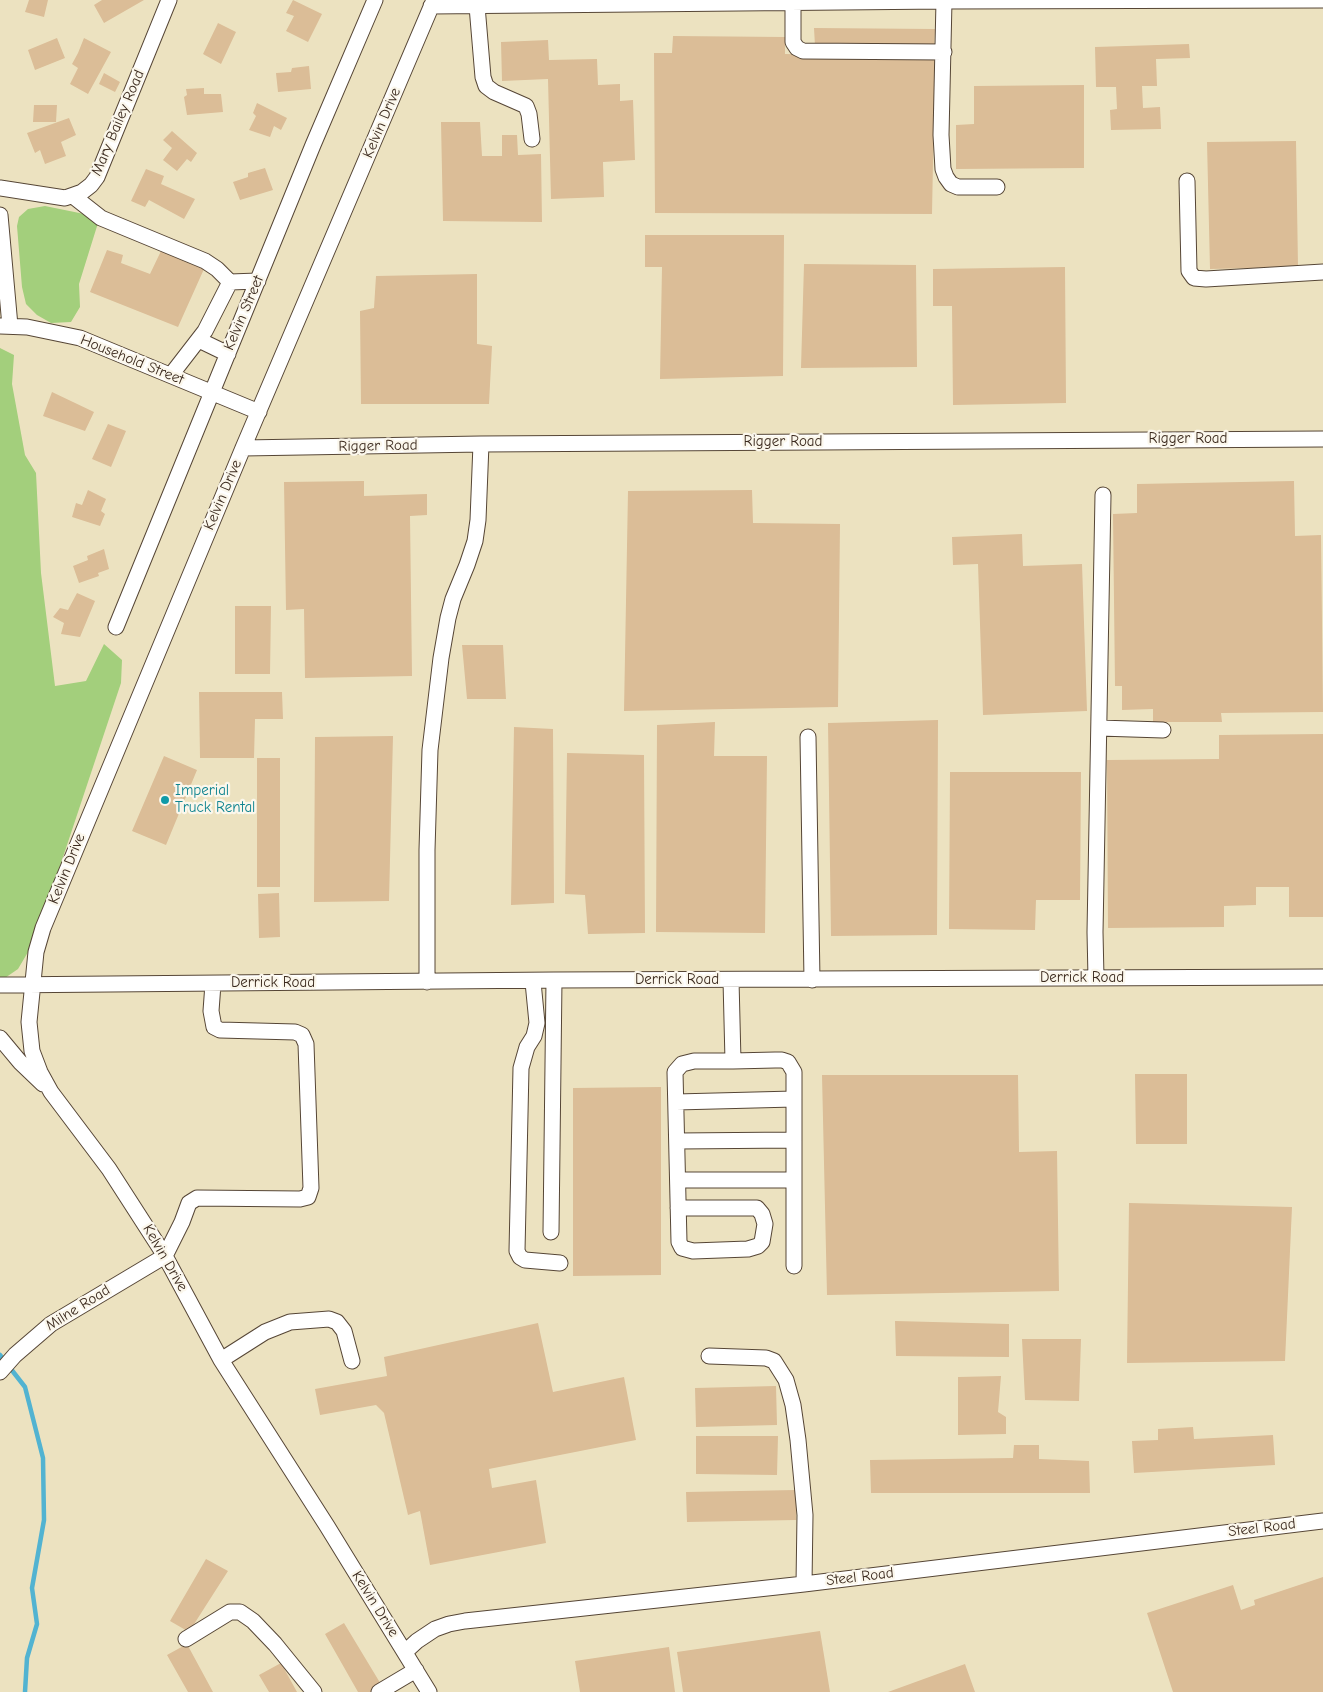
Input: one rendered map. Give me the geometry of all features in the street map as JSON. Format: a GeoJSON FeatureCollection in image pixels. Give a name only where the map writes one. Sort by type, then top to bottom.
{"type":"FeatureCollection","features":[{"type":"Feature","properties":{"kind":"street","name":"Mary Bailey Road"},"geometry":{"type":"LineString","coordinates":[[74,196],[91,185],[97,176],[169,0]]}},
{"type":"Feature","properties":{"kind":"street","name":"Kelvin Street"},"geometry":{"type":"LineString","coordinates":[[116,627],[375,0]]}},
{"type":"Feature","properties":{"kind":"street"},"geometry":{"type":"LineString","coordinates":[[433,3],[477,6],[944,1],[1323,0]]}},
{"type":"Feature","properties":{"kind":"street"},"geometry":{"type":"LineString","coordinates":[[944,1],[941,135],[943,169],[951,184],[958,187],[997,187]]}},
{"type":"Feature","properties":{"kind":"street","name":"Kelvin Drive"},"geometry":{"type":"LineString","coordinates":[[429,1692],[332,1534],[221,1360],[166,1256],[109,1169],[51,1092],[40,1072],[31,1046],[29,1022],[36,952],[43,928],[242,448],[433,3]]}},
{"type":"Feature","properties":{"kind":"street"},"geometry":{"type":"LineString","coordinates":[[793,4],[793,42],[797,48],[803,51],[944,52]]}},
{"type":"Feature","properties":{"kind":"street"},"geometry":{"type":"LineString","coordinates":[[477,6],[482,77],[486,86],[494,92],[526,106],[529,114],[532,139]]}},
{"type":"Feature","properties":{"kind":"street"},"geometry":{"type":"LineString","coordinates":[[1188,181],[1189,272],[1194,278],[1323,272]]}},
{"type":"Feature","properties":{"kind":"street"},"geometry":{"type":"LineString","coordinates":[[0,188],[57,198],[74,196],[107,221],[205,261],[230,282],[258,281]]}},
{"type":"Feature","properties":{"kind":"street"},"geometry":{"type":"LineString","coordinates":[[0,214],[5,326]]}},
{"type":"Feature","properties":{"kind":"street"},"geometry":{"type":"LineString","coordinates":[[171,375],[199,340],[230,282]]}},
{"type":"Feature","properties":{"kind":"street","name":"Household Street"},"geometry":{"type":"LineString","coordinates":[[5,326],[46,330],[80,338],[259,412]]}},
{"type":"Feature","properties":{"kind":"street"},"geometry":{"type":"LineString","coordinates":[[199,340],[228,354]]}},
{"type":"Feature","properties":{"kind":"street","name":"Rigger Road"},"geometry":{"type":"LineString","coordinates":[[242,448],[481,444],[1323,438]]}},
{"type":"Feature","properties":{"kind":"street"},"geometry":{"type":"LineString","coordinates":[[427,982],[430,750],[441,658],[448,618],[475,541],[478,520],[481,444]]}},
{"type":"Feature","properties":{"kind":"street"},"geometry":{"type":"LineString","coordinates":[[1096,978],[1095,932],[1103,495]]}},
{"type":"Feature","properties":{"kind":"street"},"geometry":{"type":"LineString","coordinates":[[1099,728],[1163,730]]}},
{"type":"Feature","properties":{"kind":"street"},"geometry":{"type":"LineString","coordinates":[[808,737],[812,980]]}},
{"type":"Feature","properties":{"kind":"street","name":"Derrick Road"},"geometry":{"type":"LineString","coordinates":[[0,985],[533,982],[554,980],[1323,977]]}},
{"type":"Feature","properties":{"kind":"street"},"geometry":{"type":"LineString","coordinates":[[551,1232],[554,980]]}},
{"type":"Feature","properties":{"kind":"street"},"geometry":{"type":"LineString","coordinates":[[731,980],[733,1061]]}},
{"type":"Feature","properties":{"kind":"street"},"geometry":{"type":"LineString","coordinates":[[533,982],[537,1023],[534,1036],[521,1068],[517,1251],[526,1260],[560,1263]]}},
{"type":"Feature","properties":{"kind":"street"},"geometry":{"type":"LineString","coordinates":[[166,1256],[190,1203],[197,1198],[300,1199],[308,1197],[311,1188],[306,1044],[302,1036],[295,1032],[220,1030],[214,1027],[211,1011],[213,984]]}},
{"type":"Feature","properties":{"kind":"street"},"geometry":{"type":"LineString","coordinates":[[0,1038],[20,1062],[51,1092]]}},
{"type":"Feature","properties":{"kind":"street"},"geometry":{"type":"LineString","coordinates":[[678,1208],[757,1208],[764,1218],[765,1229],[764,1238],[758,1246],[693,1251],[682,1248],[679,1242],[678,1208],[678,1141],[675,1072],[682,1064],[694,1061],[782,1060],[788,1062],[794,1072],[794,1266]]}},
{"type":"Feature","properties":{"kind":"street"},"geometry":{"type":"LineString","coordinates":[[676,1102],[794,1099]]}},
{"type":"Feature","properties":{"kind":"street"},"geometry":{"type":"LineString","coordinates":[[678,1141],[794,1140]]}},
{"type":"Feature","properties":{"kind":"street"},"geometry":{"type":"LineString","coordinates":[[678,1180],[794,1180]]}},
{"type":"Feature","properties":{"kind":"street","name":"Milne Road"},"geometry":{"type":"LineString","coordinates":[[0,1372],[15,1355],[51,1324],[166,1256]]}},
{"type":"Feature","properties":{"kind":"street"},"geometry":{"type":"LineString","coordinates":[[221,1360],[265,1332],[290,1322],[330,1319],[337,1322],[344,1330],[352,1361]]}},
{"type":"Feature","properties":{"kind":"street"},"geometry":{"type":"LineString","coordinates":[[709,1356],[766,1358],[774,1361],[786,1380],[793,1404],[798,1440],[804,1515],[804,1584]]}},
{"type":"Feature","properties":{"kind":"street","name":"Steel Road"},"geometry":{"type":"LineString","coordinates":[[405,1652],[435,1629],[465,1621],[804,1584],[1323,1521]]}},
{"type":"Feature","properties":{"kind":"street"},"geometry":{"type":"LineString","coordinates":[[186,1639],[230,1612],[240,1612],[253,1621],[276,1644],[314,1692]]}},
{"type":"Feature","properties":{"kind":"street"},"geometry":{"type":"LineString","coordinates":[[378,1692],[416,1670]]}},
{"type":"Feature","properties":{"kind":"green space"},"geometry":{"type":"Polygon","coordinates":[[[45,206],[94,216],[98,223],[79,284],[80,307],[71,322],[51,323],[37,315],[26,304],[22,287],[17,226],[19,217],[28,209],[45,206]]]}},
{"type":"Feature","properties":{"kind":"green space"},"geometry":{"type":"Polygon","coordinates":[[[0,348],[14,355],[12,384],[25,455],[36,473],[41,573],[55,686],[86,681],[104,644],[122,660],[121,683],[42,920],[31,947],[18,969],[2,980],[0,979],[0,348]]]}},
{"type":"Feature","properties":{"kind":"building"},"geometry":{"type":"Polygon","coordinates":[[[29,0],[48,0],[44,17],[25,12],[29,0]]]}},
{"type":"Feature","properties":{"kind":"building"},"geometry":{"type":"Polygon","coordinates":[[[102,0],[144,0],[104,23],[94,5],[102,0]]]}},
{"type":"Feature","properties":{"kind":"building"},"geometry":{"type":"Polygon","coordinates":[[[293,0],[322,14],[308,42],[286,31],[294,16],[286,13],[293,0]]]}},
{"type":"Feature","properties":{"kind":"building"},"geometry":{"type":"Polygon","coordinates":[[[218,23],[236,32],[221,64],[203,54],[218,23]]]}},
{"type":"Feature","properties":{"kind":"building"},"geometry":{"type":"Polygon","coordinates":[[[814,28],[935,29],[934,47],[815,46],[814,28]]]}},
{"type":"Feature","properties":{"kind":"building"},"geometry":{"type":"Polygon","coordinates":[[[673,36],[785,37],[785,54],[935,57],[932,214],[655,213],[654,53],[672,53],[673,36]]]}},
{"type":"Feature","properties":{"kind":"building"},"geometry":{"type":"Polygon","coordinates":[[[57,38],[65,58],[35,70],[28,50],[57,38]]]}},
{"type":"Feature","properties":{"kind":"building"},"geometry":{"type":"Polygon","coordinates":[[[84,38],[111,52],[88,94],[70,84],[78,68],[72,64],[84,38]]]}},
{"type":"Feature","properties":{"kind":"building"},"geometry":{"type":"Polygon","coordinates":[[[548,40],[549,60],[597,59],[598,85],[620,84],[620,101],[633,100],[635,160],[603,162],[604,197],[551,199],[548,79],[502,81],[501,42],[548,40]]]}},
{"type":"Feature","properties":{"kind":"building"},"geometry":{"type":"Polygon","coordinates":[[[1189,44],[1190,58],[1156,59],[1157,86],[1142,86],[1143,108],[1160,107],[1161,129],[1111,130],[1110,110],[1117,109],[1116,87],[1096,87],[1095,47],[1189,44]]]}},
{"type":"Feature","properties":{"kind":"building"},"geometry":{"type":"Polygon","coordinates":[[[309,66],[311,89],[278,92],[276,73],[291,72],[292,68],[309,66]]]}},
{"type":"Feature","properties":{"kind":"building"},"geometry":{"type":"Polygon","coordinates":[[[104,73],[120,82],[115,92],[99,84],[104,73]]]}},
{"type":"Feature","properties":{"kind":"building"},"geometry":{"type":"Polygon","coordinates":[[[1084,85],[1084,168],[956,169],[956,125],[974,124],[974,86],[1084,85]]]}},
{"type":"Feature","properties":{"kind":"building"},"geometry":{"type":"Polygon","coordinates":[[[204,88],[204,94],[221,94],[223,112],[187,115],[184,97],[187,95],[186,89],[204,88]]]}},
{"type":"Feature","properties":{"kind":"building"},"geometry":{"type":"Polygon","coordinates":[[[257,103],[287,118],[281,130],[274,126],[270,137],[249,130],[256,116],[253,113],[257,103]]]}},
{"type":"Feature","properties":{"kind":"building"},"geometry":{"type":"Polygon","coordinates":[[[34,105],[57,105],[56,122],[33,122],[34,105]]]}},
{"type":"Feature","properties":{"kind":"building"},"geometry":{"type":"Polygon","coordinates":[[[69,118],[76,135],[61,142],[66,156],[45,164],[40,150],[35,153],[27,133],[69,118]]]}},
{"type":"Feature","properties":{"kind":"building"},"geometry":{"type":"Polygon","coordinates":[[[441,122],[480,122],[482,156],[502,156],[502,135],[517,135],[518,155],[541,154],[542,222],[443,221],[441,122]]]}},
{"type":"Feature","properties":{"kind":"building"},"geometry":{"type":"Polygon","coordinates":[[[172,131],[197,153],[191,162],[187,159],[177,171],[163,160],[172,148],[163,140],[172,131]]]}},
{"type":"Feature","properties":{"kind":"building"},"geometry":{"type":"Polygon","coordinates":[[[1296,141],[1298,267],[1210,269],[1207,142],[1296,141]]]}},
{"type":"Feature","properties":{"kind":"building"},"geometry":{"type":"Polygon","coordinates":[[[265,168],[273,190],[240,200],[233,182],[248,177],[248,173],[265,168]]]}},
{"type":"Feature","properties":{"kind":"building"},"geometry":{"type":"Polygon","coordinates":[[[146,169],[164,176],[161,184],[195,199],[184,219],[149,200],[145,207],[131,201],[146,169]]]}},
{"type":"Feature","properties":{"kind":"building"},"geometry":{"type":"Polygon","coordinates":[[[645,235],[784,235],[783,376],[660,379],[662,267],[645,267],[645,235]]]}},
{"type":"Feature","properties":{"kind":"building"},"geometry":{"type":"Polygon","coordinates":[[[107,250],[123,255],[121,263],[150,274],[161,251],[204,269],[178,327],[90,292],[107,250]]]}},
{"type":"Feature","properties":{"kind":"building"},"geometry":{"type":"Polygon","coordinates":[[[804,264],[916,265],[917,367],[801,368],[804,264]]]}},
{"type":"Feature","properties":{"kind":"building"},"geometry":{"type":"Polygon","coordinates":[[[1065,267],[1066,403],[953,405],[952,306],[933,306],[933,269],[1065,267]]]}},
{"type":"Feature","properties":{"kind":"building"},"geometry":{"type":"Polygon","coordinates":[[[477,274],[477,344],[492,346],[489,404],[361,404],[360,311],[374,308],[376,276],[477,274]]]}},
{"type":"Feature","properties":{"kind":"building"},"geometry":{"type":"Polygon","coordinates":[[[52,392],[94,412],[85,431],[43,416],[52,392]]]}},
{"type":"Feature","properties":{"kind":"building"},"geometry":{"type":"Polygon","coordinates":[[[108,424],[126,431],[111,467],[92,459],[108,424]]]}},
{"type":"Feature","properties":{"kind":"building"},"geometry":{"type":"Polygon","coordinates":[[[364,481],[364,496],[427,494],[427,515],[410,516],[412,676],[305,678],[304,609],[286,610],[284,482],[364,481]]]}},
{"type":"Feature","properties":{"kind":"building"},"geometry":{"type":"Polygon","coordinates":[[[1294,481],[1295,536],[1321,535],[1323,712],[1221,713],[1222,722],[1153,722],[1153,709],[1122,710],[1122,686],[1115,686],[1113,514],[1137,513],[1137,484],[1294,481]]]}},
{"type":"Feature","properties":{"kind":"building"},"geometry":{"type":"Polygon","coordinates":[[[88,490],[106,499],[101,511],[105,514],[100,526],[72,517],[76,503],[82,505],[88,490]]]}},
{"type":"Feature","properties":{"kind":"building"},"geometry":{"type":"Polygon","coordinates":[[[752,490],[753,523],[840,524],[838,707],[624,711],[628,491],[752,490]]]}},
{"type":"Feature","properties":{"kind":"building"},"geometry":{"type":"Polygon","coordinates":[[[1022,534],[1023,566],[1082,564],[1087,711],[983,715],[978,564],[953,565],[952,537],[1022,534]]]}},
{"type":"Feature","properties":{"kind":"building"},"geometry":{"type":"Polygon","coordinates":[[[104,549],[109,569],[98,573],[99,576],[79,583],[73,566],[88,560],[87,556],[104,549]]]}},
{"type":"Feature","properties":{"kind":"building"},"geometry":{"type":"Polygon","coordinates":[[[77,593],[95,601],[80,637],[61,634],[64,623],[53,617],[60,608],[68,610],[77,593]]]}},
{"type":"Feature","properties":{"kind":"building"},"geometry":{"type":"Polygon","coordinates":[[[235,606],[271,606],[270,674],[235,674],[235,606]]]}},
{"type":"Feature","properties":{"kind":"building"},"geometry":{"type":"Polygon","coordinates":[[[462,645],[503,645],[506,699],[467,699],[462,645]]]}},
{"type":"Feature","properties":{"kind":"building"},"geometry":{"type":"Polygon","coordinates":[[[199,692],[282,692],[283,719],[255,719],[254,758],[200,758],[199,692]]]}},
{"type":"Feature","properties":{"kind":"building"},"geometry":{"type":"Polygon","coordinates":[[[938,720],[937,935],[831,936],[828,723],[938,720]]]}},
{"type":"Feature","properties":{"kind":"building"},"geometry":{"type":"Polygon","coordinates":[[[715,722],[714,756],[767,756],[765,933],[656,932],[657,725],[715,722]]]}},
{"type":"Feature","properties":{"kind":"building"},"geometry":{"type":"Polygon","coordinates":[[[514,727],[553,729],[554,903],[511,905],[514,727]]]}},
{"type":"Feature","properties":{"kind":"building"},"geometry":{"type":"Polygon","coordinates":[[[1323,734],[1323,917],[1289,917],[1289,887],[1256,887],[1256,905],[1224,906],[1224,927],[1108,928],[1107,760],[1219,759],[1219,735],[1323,734]]]}},
{"type":"Feature","properties":{"kind":"building"},"geometry":{"type":"Polygon","coordinates":[[[393,736],[389,901],[314,902],[315,737],[393,736]]]}},
{"type":"Feature","properties":{"kind":"building"},"geometry":{"type":"Polygon","coordinates":[[[567,753],[644,755],[645,933],[588,934],[585,895],[565,894],[567,753]]]}},
{"type":"Feature","properties":{"kind":"building","name":"Imperial Truck Rental"},"geometry":{"type":"Polygon","coordinates":[[[164,756],[197,770],[166,845],[132,831],[164,756]]]}},
{"type":"Feature","properties":{"kind":"building"},"geometry":{"type":"Polygon","coordinates":[[[257,758],[280,758],[280,887],[257,887],[257,758]]]}},
{"type":"Feature","properties":{"kind":"building"},"geometry":{"type":"Polygon","coordinates":[[[950,772],[1081,772],[1080,900],[1036,900],[1035,930],[949,929],[950,772]]]}},
{"type":"Feature","properties":{"kind":"building"},"geometry":{"type":"Polygon","coordinates":[[[279,893],[280,937],[259,938],[258,894],[279,893]]]}},
{"type":"Feature","properties":{"kind":"building"},"geometry":{"type":"Polygon","coordinates":[[[1135,1074],[1187,1074],[1187,1144],[1136,1144],[1135,1074]]]}},
{"type":"Feature","properties":{"kind":"building"},"geometry":{"type":"Polygon","coordinates":[[[822,1075],[1018,1075],[1019,1152],[1057,1151],[1059,1291],[827,1295],[822,1075]]]}},
{"type":"Feature","properties":{"kind":"building"},"geometry":{"type":"Polygon","coordinates":[[[661,1087],[661,1275],[573,1276],[573,1088],[661,1087]]]}},
{"type":"Feature","properties":{"kind":"building"},"geometry":{"type":"Polygon","coordinates":[[[1129,1203],[1292,1207],[1285,1361],[1127,1363],[1129,1203]]]}},
{"type":"Feature","properties":{"kind":"building"},"geometry":{"type":"Polygon","coordinates":[[[895,1321],[1009,1324],[1009,1357],[896,1356],[895,1321]]]}},
{"type":"Feature","properties":{"kind":"building"},"geometry":{"type":"Polygon","coordinates":[[[538,1323],[553,1392],[624,1377],[636,1440],[489,1469],[492,1488],[536,1480],[546,1543],[430,1565],[420,1511],[408,1515],[384,1413],[376,1405],[320,1415],[315,1389],[387,1376],[384,1357],[538,1323]]]}},
{"type":"Feature","properties":{"kind":"building"},"geometry":{"type":"Polygon","coordinates":[[[1022,1339],[1081,1339],[1079,1401],[1025,1400],[1022,1339]]]}},
{"type":"Feature","properties":{"kind":"building"},"geometry":{"type":"Polygon","coordinates":[[[1001,1376],[998,1412],[1006,1417],[1006,1434],[958,1435],[958,1377],[1001,1376]]]}},
{"type":"Feature","properties":{"kind":"building"},"geometry":{"type":"Polygon","coordinates":[[[776,1386],[777,1425],[696,1427],[695,1388],[776,1386]]]}},
{"type":"Feature","properties":{"kind":"building"},"geometry":{"type":"Polygon","coordinates":[[[1193,1427],[1194,1439],[1273,1435],[1275,1465],[1134,1473],[1132,1441],[1158,1440],[1158,1429],[1193,1427]]]}},
{"type":"Feature","properties":{"kind":"building"},"geometry":{"type":"Polygon","coordinates":[[[696,1436],[778,1436],[777,1475],[696,1474],[696,1436]]]}},
{"type":"Feature","properties":{"kind":"building"},"geometry":{"type":"Polygon","coordinates":[[[1014,1445],[1039,1445],[1039,1459],[1089,1461],[1090,1493],[871,1493],[870,1460],[1013,1458],[1014,1445]]]}},
{"type":"Feature","properties":{"kind":"building"},"geometry":{"type":"Polygon","coordinates":[[[796,1490],[796,1520],[687,1522],[686,1492],[796,1490]]]}},
{"type":"Feature","properties":{"kind":"building"},"geometry":{"type":"Polygon","coordinates":[[[206,1559],[228,1571],[189,1632],[170,1621],[206,1559]]]}},
{"type":"Feature","properties":{"kind":"building"},"geometry":{"type":"Polygon","coordinates":[[[1323,1577],[1323,1692],[1173,1692],[1147,1613],[1233,1585],[1241,1610],[1255,1605],[1254,1600],[1323,1577]]]}},
{"type":"Feature","properties":{"kind":"building"},"geometry":{"type":"Polygon","coordinates":[[[344,1623],[382,1686],[373,1692],[358,1692],[325,1634],[344,1623]]]}},
{"type":"Feature","properties":{"kind":"building"},"geometry":{"type":"Polygon","coordinates":[[[820,1631],[830,1692],[683,1692],[677,1652],[820,1631]]]}},
{"type":"Feature","properties":{"kind":"building"},"geometry":{"type":"Polygon","coordinates":[[[187,1644],[213,1692],[188,1692],[167,1655],[187,1644]]]}},
{"type":"Feature","properties":{"kind":"building"},"geometry":{"type":"Polygon","coordinates":[[[669,1647],[675,1692],[580,1692],[575,1661],[669,1647]]]}},
{"type":"Feature","properties":{"kind":"building"},"geometry":{"type":"Polygon","coordinates":[[[281,1663],[297,1692],[269,1692],[259,1675],[281,1663]]]}},
{"type":"Feature","properties":{"kind":"building"},"geometry":{"type":"Polygon","coordinates":[[[965,1664],[975,1692],[888,1692],[965,1664]]]}},
{"type":"Feature","properties":{"kind":"waterway"},"geometry":{"type":"LineString","coordinates":[[0,1355],[25,1387],[43,1458],[44,1520],[32,1588],[37,1624],[27,1658],[25,1692]]}},
{"type":"Feature","properties":{"kind":"place","name":"Imperial Truck Rental"},"geometry":{"type":"Point","coordinates":[165,800]}}]}
